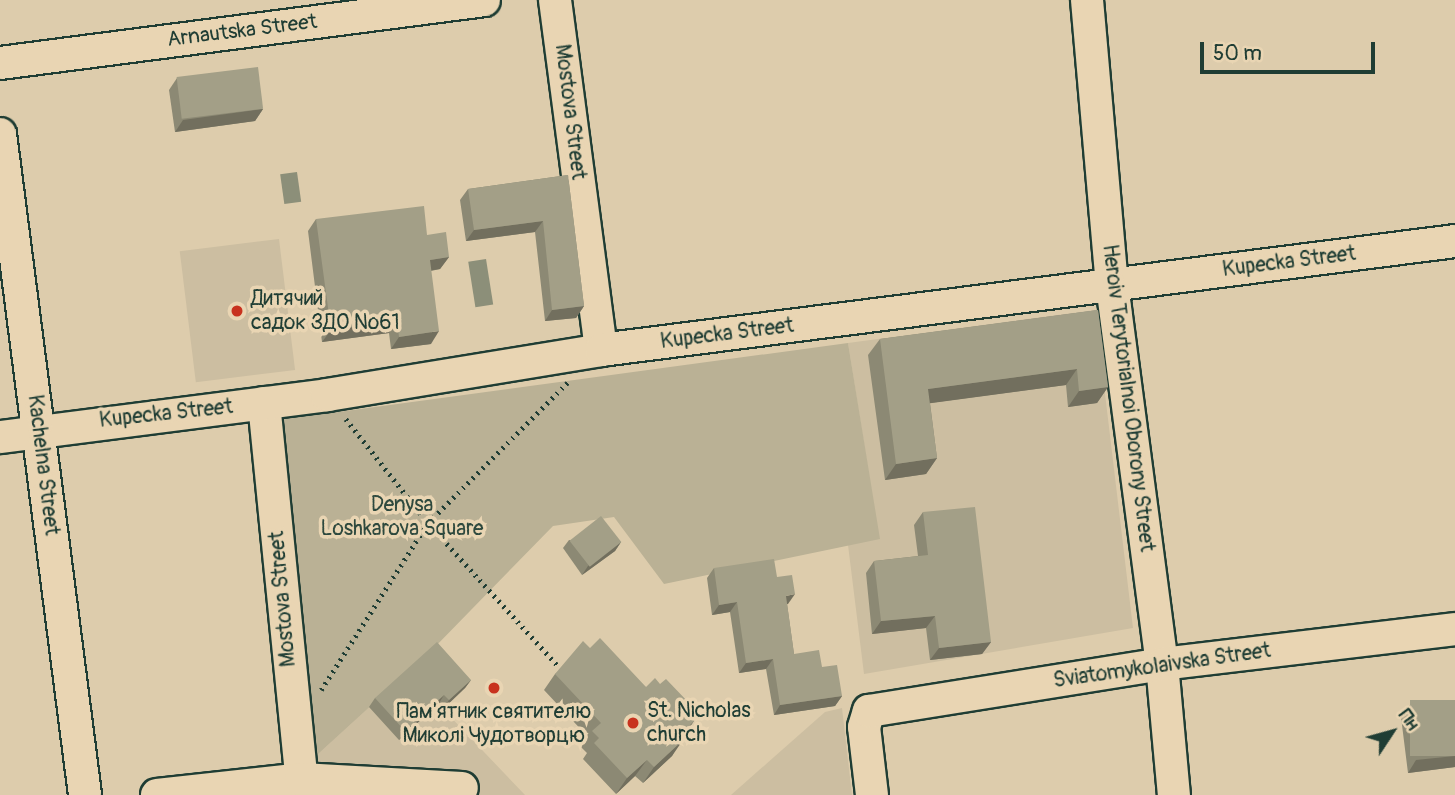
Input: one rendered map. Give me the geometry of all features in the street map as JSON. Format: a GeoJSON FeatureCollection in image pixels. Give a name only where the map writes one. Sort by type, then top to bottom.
{"type":"FeatureCollection","features":[{"type":"Feature","properties":{"kind":"street","name":"Arnautska Street"},"geometry":{"type":"LineString","coordinates":[[0,63],[484,0]]}},
{"type":"Feature","properties":{"kind":"street","name":"Mostova Street"},"geometry":{"type":"LineString","coordinates":[[555,0],[601,350]]}},
{"type":"Feature","properties":{"kind":"street","name":"Heroiv Terytorialnoi Oborony Street"},"geometry":{"type":"LineString","coordinates":[[1087,0],[1112,285],[1162,664],[1174,795]]}},
{"type":"Feature","properties":{"kind":"street","name":"Kachelna Street"},"geometry":{"type":"LineString","coordinates":[[0,134],[85,795]]}},
{"type":"Feature","properties":{"kind":"street","name":"Kupecka Street"},"geometry":{"type":"LineString","coordinates":[[0,437],[327,395],[601,350],[1455,241]]}},
{"type":"Feature","properties":{"kind":"street","name":"Mostova Street"},"geometry":{"type":"LineString","coordinates":[[264,403],[302,787]]}},
{"type":"Feature","properties":{"kind":"street","name":"Sviatomykolaivska Street"},"geometry":{"type":"LineString","coordinates":[[872,795],[864,727],[869,711],[1162,664],[1455,629]]}},
{"type":"Feature","properties":{"kind":"street"},"geometry":{"type":"LineString","coordinates":[[157,795],[302,787],[462,788]]}},
{"type":"Feature","properties":{"kind":"path"},"geometry":{"type":"LineString","coordinates":[[317,696],[428,523],[572,379]]}},
{"type":"Feature","properties":{"kind":"path"},"geometry":{"type":"LineString","coordinates":[[327,395],[428,523],[560,667]]}},
{"type":"Feature","properties":{"kind":"shaded area"},"geometry":{"type":"Polygon","coordinates":[[[297,172],[301,202],[284,204],[280,174],[297,172]]]}},
{"type":"Feature","properties":{"kind":"shaded area","name":"Дитячий садок ЗДО №61"},"geometry":{"type":"Polygon","coordinates":[[[279,239],[295,370],[196,382],[180,251],[279,239]]]}},
{"type":"Feature","properties":{"kind":"shaded area"},"geometry":{"type":"Polygon","coordinates":[[[486,259],[493,304],[475,307],[468,262],[486,259]]]}},
{"type":"Feature","properties":{"kind":"shaded area"},"geometry":{"type":"Polygon","coordinates":[[[1095,310],[1133,628],[864,674],[848,545],[879,538],[848,343],[1095,310]]]}},
{"type":"Feature","properties":{"kind":"shaded area"},"geometry":{"type":"Polygon","coordinates":[[[409,671],[525,795],[323,795],[317,755],[409,671]]]}},
{"type":"Feature","properties":{"kind":"shaded area"},"geometry":{"type":"Polygon","coordinates":[[[842,708],[852,795],[731,795],[825,712],[842,708]]]}},
{"type":"Feature","properties":{"kind":"green space","name":"Denysa Loshkarova Square"},"geometry":{"type":"Polygon","coordinates":[[[848,343],[880,539],[664,584],[614,517],[553,526],[431,651],[317,755],[279,420],[848,343]]]}},
{"type":"Feature","properties":{"kind":"building"},"geometry":{"type":"Polygon","coordinates":[[[258,67],[263,109],[182,119],[177,77],[258,67]]]}},
{"type":"Feature","properties":{"kind":"building"},"geometry":{"type":"Polygon","coordinates":[[[568,175],[584,306],[552,310],[543,221],[474,230],[468,189],[568,175]]]}},
{"type":"Feature","properties":{"kind":"building"},"geometry":{"type":"Polygon","coordinates":[[[424,206],[427,235],[446,232],[449,257],[430,260],[439,331],[399,337],[397,321],[331,330],[316,219],[424,206]]]}},
{"type":"Feature","properties":{"kind":"building"},"geometry":{"type":"Polygon","coordinates":[[[1098,310],[1108,387],[1079,391],[1077,369],[928,389],[937,458],[896,464],[880,339],[1098,310]]]}},
{"type":"Feature","properties":{"kind":"building"},"geometry":{"type":"Polygon","coordinates":[[[975,507],[991,642],[939,648],[935,616],[881,621],[874,561],[928,555],[923,512],[975,507]]]}},
{"type":"Feature","properties":{"kind":"building"},"geometry":{"type":"Polygon","coordinates":[[[601,516],[621,542],[590,567],[569,541],[601,516]]]}},
{"type":"Feature","properties":{"kind":"building"},"geometry":{"type":"Polygon","coordinates":[[[774,559],[777,577],[792,575],[795,594],[786,596],[794,654],[819,650],[822,667],[837,665],[842,696],[780,705],[773,659],[746,663],[737,602],[719,605],[714,568],[774,559]]]}},
{"type":"Feature","properties":{"kind":"building","name":"St. Nicholas church"},"geometry":{"type":"Polygon","coordinates":[[[600,638],[646,687],[655,678],[660,684],[666,679],[690,704],[684,710],[694,721],[679,736],[683,740],[654,767],[647,760],[627,778],[594,743],[599,738],[592,731],[601,723],[555,674],[583,641],[590,648],[600,638]]]}},
{"type":"Feature","properties":{"kind":"building"},"geometry":{"type":"Polygon","coordinates":[[[437,642],[471,680],[449,700],[444,695],[405,731],[375,698],[437,642]]]}},
{"type":"Feature","properties":{"kind":"building"},"geometry":{"type":"Polygon","coordinates":[[[1410,700],[1455,700],[1455,756],[1410,756],[1410,700]]]}},
{"type":"Feature","properties":{"kind":"place","name":"Дитячий садок ЗДО №61"},"geometry":{"type":"Point","coordinates":[237,311]}},
{"type":"Feature","properties":{"kind":"place","name":"Пам'ятник святителю Миколі Чудотворцю"},"geometry":{"type":"Point","coordinates":[494,688]}},
{"type":"Feature","properties":{"kind":"place","name":"St. Nicholas church"},"geometry":{"type":"Point","coordinates":[633,723]}}]}
